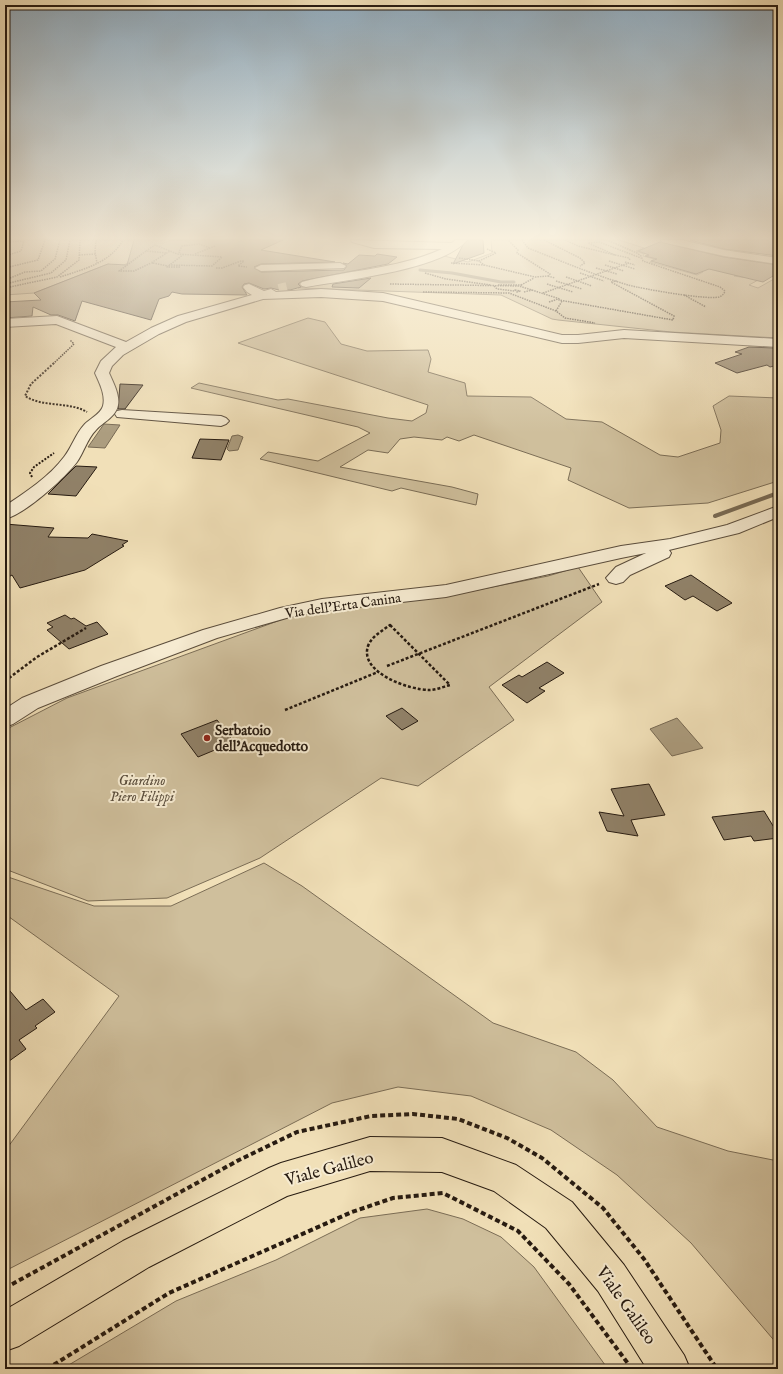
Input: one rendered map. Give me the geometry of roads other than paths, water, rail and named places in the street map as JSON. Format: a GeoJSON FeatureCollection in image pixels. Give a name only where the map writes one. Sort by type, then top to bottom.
{"type":"FeatureCollection","features":[{"type":"Feature","properties":{"kind":"main road","name":"Viale Galileo"},"geometry":{"type":"LineString","coordinates":[[5,1332],[136,1254],[281,1180],[370,1154],[442,1155],[504,1177],[559,1215],[610,1278],[670,1369]]}},
{"type":"Feature","properties":{"kind":"street"},"geometry":{"type":"LineString","coordinates":[[114,414],[109,391],[102,373],[103,368],[110,359],[127,347],[155,331],[182,319],[235,304]]}},
{"type":"Feature","properties":{"kind":"street"},"geometry":{"type":"LineString","coordinates":[[413,304],[567,340],[615,334],[778,343]]}},
{"type":"Feature","properties":{"kind":"street"},"geometry":{"type":"LineString","coordinates":[[24,310],[36,315],[36,321]]}},
{"type":"Feature","properties":{"kind":"street"},"geometry":{"type":"LineString","coordinates":[[5,323],[36,321],[61,322],[127,347]]}},
{"type":"Feature","properties":{"kind":"street"},"geometry":{"type":"LineString","coordinates":[[5,514],[50,480],[71,458],[89,427],[114,414],[221,420]]}},
{"type":"Feature","properties":{"kind":"street","name":"Via dell'Erta Canina"},"geometry":{"type":"LineString","coordinates":[[5,719],[30,703],[109,671],[210,634],[287,612],[322,606],[446,591],[733,529],[778,510]]}},
{"type":"Feature","properties":{"kind":"street","name":"Via dell'Erta Canina"},"geometry":{"type":"LineString","coordinates":[[616,578],[623,571],[694,538]]}},
{"type":"Feature","properties":{"kind":"waterway"},"geometry":{"type":"LineString","coordinates":[[715,516],[778,493]]}},
{"type":"Feature","properties":{"kind":"place","name":"Serbatoio dell'Acquedotto"},"geometry":{"type":"Point","coordinates":[207,738]}},
{"type":"Feature","properties":{"kind":"park label","name":"Giardino Piero Filippi"},"geometry":{"type":"Point","coordinates":[142,788]}}]}
